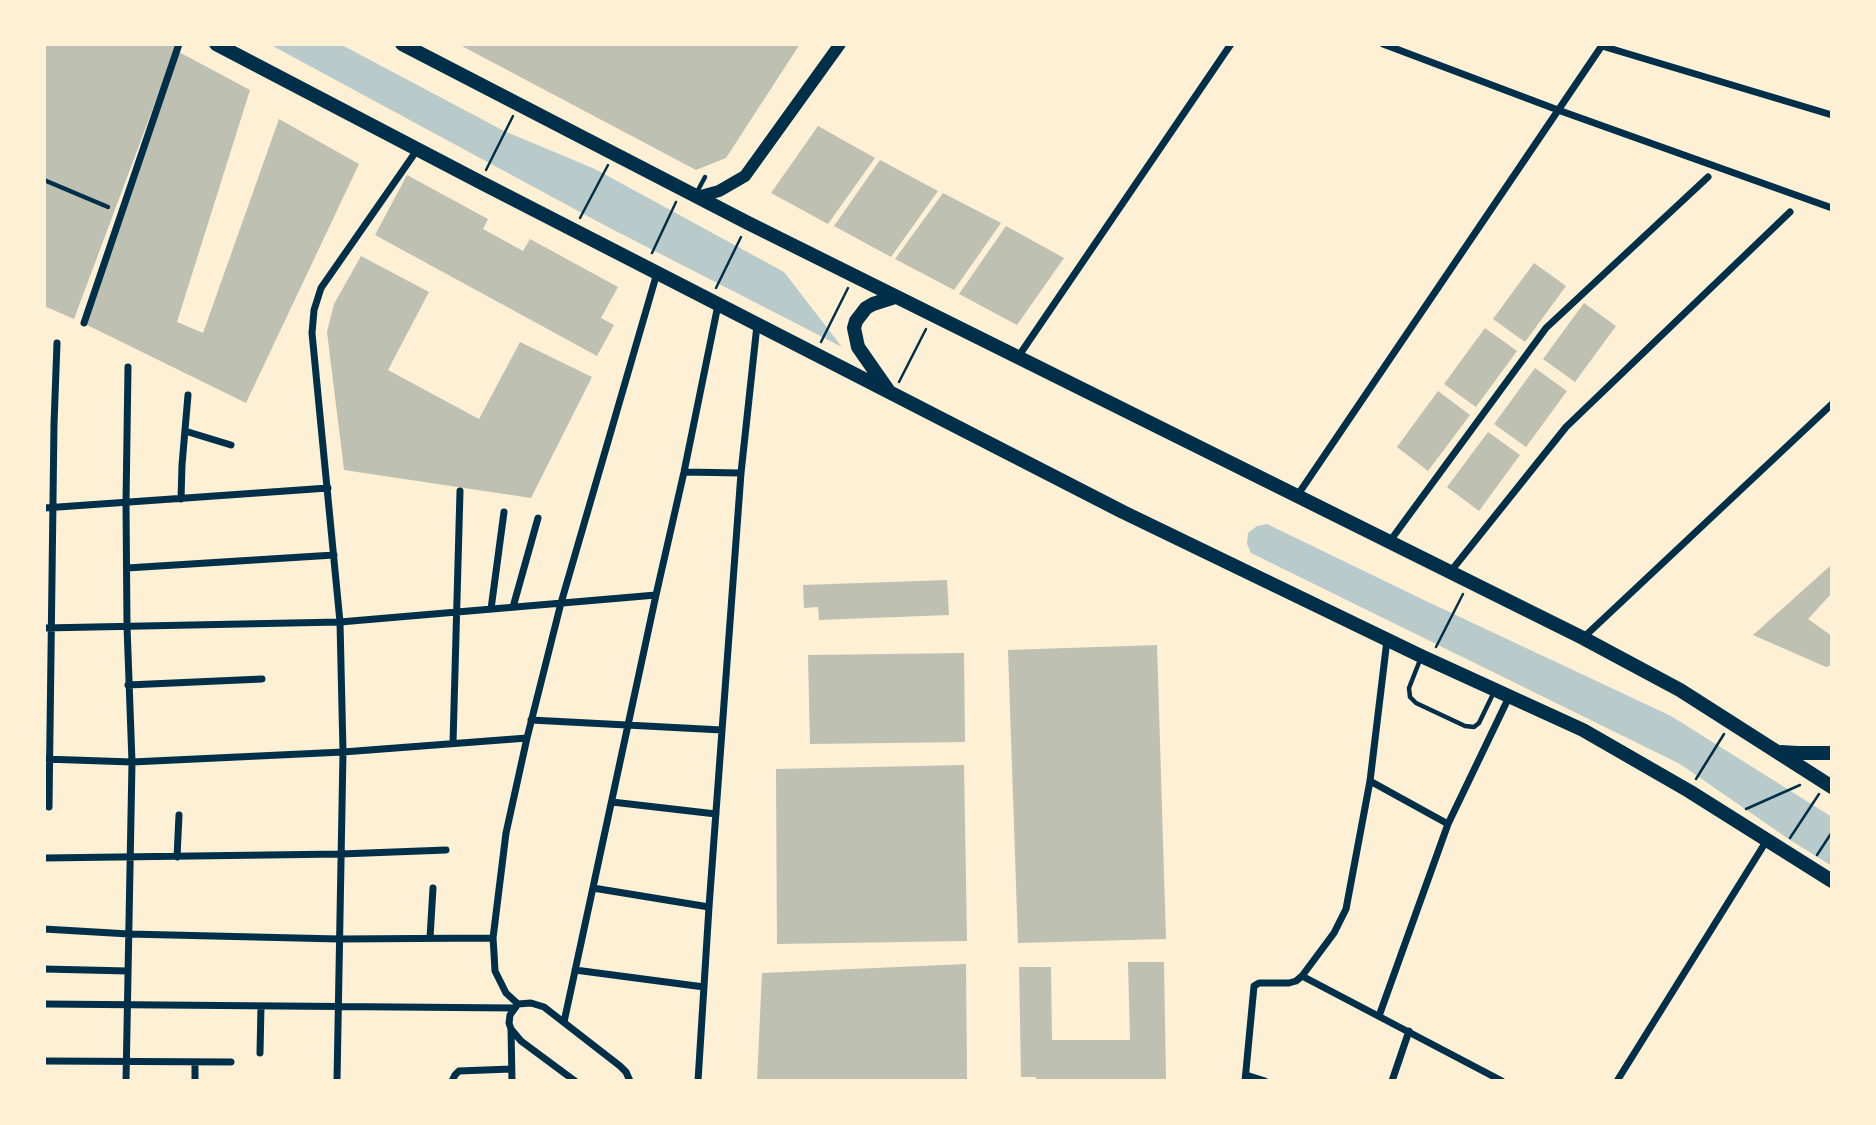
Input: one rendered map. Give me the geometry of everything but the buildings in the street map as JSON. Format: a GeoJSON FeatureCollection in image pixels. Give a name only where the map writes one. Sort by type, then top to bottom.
{"type":"FeatureCollection","features":[{"type":"Feature","properties":{"kind":"main road"},"geometry":{"type":"LineString","coordinates":[[216,44],[1135,518],[1425,658],[1583,730],[1689,791],[1832,881]]}},
{"type":"Feature","properties":{"kind":"main road"},"geometry":{"type":"LineString","coordinates":[[402,44],[895,297],[1583,638],[1680,690],[1825,783]]}},
{"type":"Feature","properties":{"kind":"main road"},"geometry":{"type":"LineString","coordinates":[[691,194],[719,191],[745,176],[840,44]]}},
{"type":"Feature","properties":{"kind":"main road"},"geometry":{"type":"LineString","coordinates":[[891,394],[858,347],[854,328],[866,308],[895,297]]}},
{"type":"Feature","properties":{"kind":"main road"},"geometry":{"type":"LineString","coordinates":[[1775,751],[1832,753]]}},
{"type":"Feature","properties":{"kind":"street"},"geometry":{"type":"LineString","coordinates":[[84,323],[179,44]]}},
{"type":"Feature","properties":{"kind":"street"},"geometry":{"type":"LineString","coordinates":[[1018,357],[1231,44]]}},
{"type":"Feature","properties":{"kind":"street"},"geometry":{"type":"LineString","coordinates":[[1383,44],[1832,208]]}},
{"type":"Feature","properties":{"kind":"street"},"geometry":{"type":"LineString","coordinates":[[1297,496],[1603,45],[1832,115]]}},
{"type":"Feature","properties":{"kind":"street"},"geometry":{"type":"LineString","coordinates":[[337,1081],[343,752],[340,622],[312,333],[314,310],[321,288],[417,150]]}},
{"type":"Feature","properties":{"kind":"street"},"geometry":{"type":"LineString","coordinates":[[1389,542],[1546,328],[1708,177]]}},
{"type":"Feature","properties":{"kind":"street"},"geometry":{"type":"LineString","coordinates":[[1450,572],[1566,426],[1790,212]]}},
{"type":"Feature","properties":{"kind":"street"},"geometry":{"type":"LineString","coordinates":[[516,1006],[495,971],[494,939],[506,833],[561,603],[651,270]]}},
{"type":"Feature","properties":{"kind":"street"},"geometry":{"type":"LineString","coordinates":[[564,1022],[684,472],[714,302]]}},
{"type":"Feature","properties":{"kind":"street"},"geometry":{"type":"LineString","coordinates":[[698,1081],[741,473],[757,325]]}},
{"type":"Feature","properties":{"kind":"street"},"geometry":{"type":"LineString","coordinates":[[49,807],[48,508],[57,343]]}},
{"type":"Feature","properties":{"kind":"street"},"geometry":{"type":"LineString","coordinates":[[126,1081],[132,762],[127,625],[128,367]]}},
{"type":"Feature","properties":{"kind":"street"},"geometry":{"type":"LineString","coordinates":[[181,499],[188,395]]}},
{"type":"Feature","properties":{"kind":"street"},"geometry":{"type":"LineString","coordinates":[[1583,638],[1832,404]]}},
{"type":"Feature","properties":{"kind":"street"},"geometry":{"type":"LineString","coordinates":[[185,431],[231,445]]}},
{"type":"Feature","properties":{"kind":"street"},"geometry":{"type":"LineString","coordinates":[[684,472],[741,473]]}},
{"type":"Feature","properties":{"kind":"street"},"geometry":{"type":"LineString","coordinates":[[48,508],[328,488]]}},
{"type":"Feature","properties":{"kind":"street"},"geometry":{"type":"LineString","coordinates":[[453,743],[460,491]]}},
{"type":"Feature","properties":{"kind":"street"},"geometry":{"type":"LineString","coordinates":[[491,609],[504,512]]}},
{"type":"Feature","properties":{"kind":"street"},"geometry":{"type":"LineString","coordinates":[[513,607],[538,518]]}},
{"type":"Feature","properties":{"kind":"street"},"geometry":{"type":"LineString","coordinates":[[127,568],[334,555]]}},
{"type":"Feature","properties":{"kind":"street"},"geometry":{"type":"LineString","coordinates":[[48,628],[340,622],[656,594]]}},
{"type":"Feature","properties":{"kind":"street"},"geometry":{"type":"LineString","coordinates":[[1265,1081],[1246,1078],[1254,986],[1259,983],[1289,983],[1302,976],[1334,933],[1346,909],[1370,781],[1387,640]]}},
{"type":"Feature","properties":{"kind":"street"},"geometry":{"type":"LineString","coordinates":[[128,685],[262,679]]}},
{"type":"Feature","properties":{"kind":"street"},"geometry":{"type":"LineString","coordinates":[[1379,1016],[1448,824],[1509,697]]}},
{"type":"Feature","properties":{"kind":"street"},"geometry":{"type":"LineString","coordinates":[[531,720],[722,730]]}},
{"type":"Feature","properties":{"kind":"street"},"geometry":{"type":"LineString","coordinates":[[47,759],[132,762],[343,752],[527,738]]}},
{"type":"Feature","properties":{"kind":"street"},"geometry":{"type":"LineString","coordinates":[[1370,781],[1448,824]]}},
{"type":"Feature","properties":{"kind":"street"},"geometry":{"type":"LineString","coordinates":[[612,802],[716,814]]}},
{"type":"Feature","properties":{"kind":"street"},"geometry":{"type":"LineString","coordinates":[[177,857],[179,815]]}},
{"type":"Feature","properties":{"kind":"street"},"geometry":{"type":"LineString","coordinates":[[1617,1081],[1767,840]]}},
{"type":"Feature","properties":{"kind":"street"},"geometry":{"type":"LineString","coordinates":[[44,858],[446,850]]}},
{"type":"Feature","properties":{"kind":"street"},"geometry":{"type":"LineString","coordinates":[[430,939],[433,888]]}},
{"type":"Feature","properties":{"kind":"street"},"geometry":{"type":"LineString","coordinates":[[593,888],[709,907]]}},
{"type":"Feature","properties":{"kind":"street"},"geometry":{"type":"LineString","coordinates":[[44,929],[129,934],[339,939],[494,939]]}},
{"type":"Feature","properties":{"kind":"street"},"geometry":{"type":"LineString","coordinates":[[44,969],[128,971]]}},
{"type":"Feature","properties":{"kind":"street"},"geometry":{"type":"LineString","coordinates":[[575,970],[704,988]]}},
{"type":"Feature","properties":{"kind":"street"},"geometry":{"type":"LineString","coordinates":[[1302,976],[1502,1081]]}},
{"type":"Feature","properties":{"kind":"street"},"geometry":{"type":"LineString","coordinates":[[44,1004],[516,1006],[531,1003],[544,1007],[620,1066],[630,1081]]}},
{"type":"Feature","properties":{"kind":"street"},"geometry":{"type":"LineString","coordinates":[[260,1053],[261,1006]]}},
{"type":"Feature","properties":{"kind":"street"},"geometry":{"type":"LineString","coordinates":[[512,1081],[509,1023],[510,1014],[516,1006]]}},
{"type":"Feature","properties":{"kind":"street"},"geometry":{"type":"LineString","coordinates":[[510,1029],[521,1041],[575,1081]]}},
{"type":"Feature","properties":{"kind":"street"},"geometry":{"type":"LineString","coordinates":[[1392,1081],[1409,1031]]}},
{"type":"Feature","properties":{"kind":"street"},"geometry":{"type":"LineString","coordinates":[[44,1061],[230,1062]]}},
{"type":"Feature","properties":{"kind":"street"},"geometry":{"type":"LineString","coordinates":[[195,1062],[195,1081]]}},
{"type":"Feature","properties":{"kind":"street"},"geometry":{"type":"LineString","coordinates":[[453,1081],[459,1071],[511,1069]]}},
{"type":"Feature","properties":{"kind":"lane"},"geometry":{"type":"LineString","coordinates":[[691,194],[705,177]]}},
{"type":"Feature","properties":{"kind":"lane"},"geometry":{"type":"LineString","coordinates":[[44,180],[108,208]]}},
{"type":"Feature","properties":{"kind":"lane"},"geometry":{"type":"LineString","coordinates":[[1425,658],[1409,688],[1410,697],[1416,703],[1453,721],[1470,728],[1477,726],[1495,690]]}},
{"type":"Feature","properties":{"kind":"path"},"geometry":{"type":"LineString","coordinates":[[480,182],[519,104]]}},
{"type":"Feature","properties":{"kind":"path"},"geometry":{"type":"LineString","coordinates":[[573,230],[614,154]]}},
{"type":"Feature","properties":{"kind":"path"},"geometry":{"type":"LineString","coordinates":[[651,270],[691,194]]}},
{"type":"Feature","properties":{"kind":"path"},"geometry":{"type":"LineString","coordinates":[[714,302],[748,223]]}},
{"type":"Feature","properties":{"kind":"path"},"geometry":{"type":"LineString","coordinates":[[815,354],[854,276]]}},
{"type":"Feature","properties":{"kind":"path"},"geometry":{"type":"LineString","coordinates":[[891,394],[933,316]]}},
{"type":"Feature","properties":{"kind":"path"},"geometry":{"type":"LineString","coordinates":[[1425,658],[1469,581]]}},
{"type":"Feature","properties":{"kind":"path"},"geometry":{"type":"LineString","coordinates":[[1689,791],[1731,723]]}},
{"type":"Feature","properties":{"kind":"path"},"geometry":{"type":"LineString","coordinates":[[1730,816],[1825,783]]}},
{"type":"Feature","properties":{"kind":"path"},"geometry":{"type":"LineString","coordinates":[[1782,849],[1825,783]]}},
{"type":"Feature","properties":{"kind":"path"},"geometry":{"type":"LineString","coordinates":[[1809,866],[1832,832]]}},
{"type":"Feature","properties":{"kind":"shaded area"},"geometry":{"type":"Polygon","coordinates":[[[269,44],[340,44],[504,131],[595,169],[784,272],[842,347],[606,226],[269,44]]]}},
{"type":"Feature","properties":{"kind":"shaded area"},"geometry":{"type":"Polygon","coordinates":[[[1267,524],[1671,716],[1832,817],[1832,866],[1680,764],[1251,553],[1247,544],[1248,533],[1257,526],[1267,524]]]}}]}
